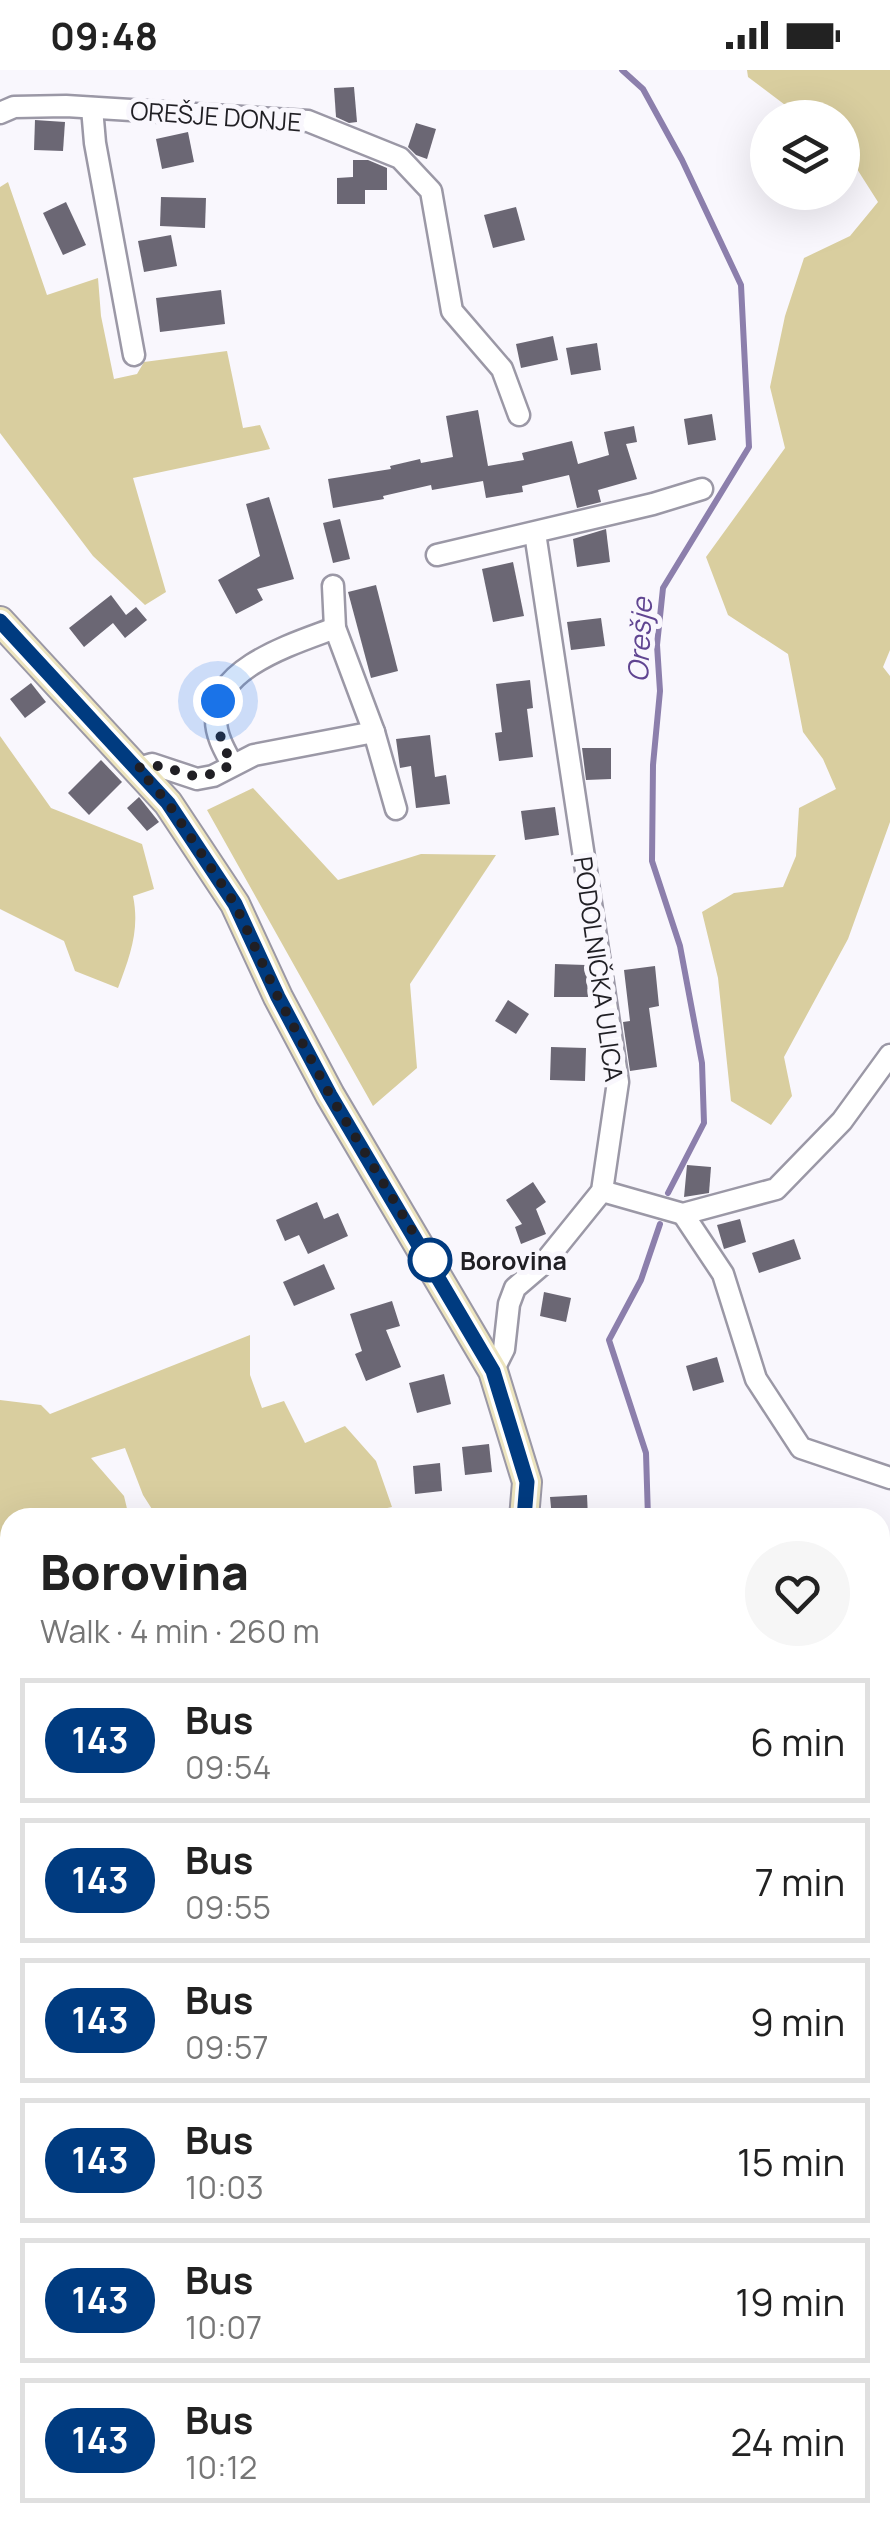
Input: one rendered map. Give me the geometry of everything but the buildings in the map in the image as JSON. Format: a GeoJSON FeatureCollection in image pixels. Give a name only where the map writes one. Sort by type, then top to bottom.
{"type":"FeatureCollection","features":[{"type":"Feature","properties":{"kind":"street","name":"OREŠJE DONJE"},"geometry":{"type":"LineString","coordinates":[[0,113],[14,107],[92,108],[308,121],[400,158],[431,191],[452,311],[502,368],[520,415]]}},
{"type":"Feature","properties":{"kind":"street","name":"OREŠJE DONJE"},"geometry":{"type":"LineString","coordinates":[[92,108],[95,144],[134,354]]}},
{"type":"Feature","properties":{"kind":"street"},"geometry":{"type":"LineString","coordinates":[[437,556],[702,489]]}},
{"type":"Feature","properties":{"kind":"street","name":"PODOLNIČKA ULICA"},"geometry":{"type":"LineString","coordinates":[[535,533],[618,1082],[602,1191]]}},
{"type":"Feature","properties":{"kind":"street"},"geometry":{"type":"LineString","coordinates":[[333,586],[335,628],[374,732],[396,809]]}},
{"type":"Feature","properties":{"kind":"street"},"geometry":{"type":"LineString","coordinates":[[0,622],[168,803],[235,904],[330,1095],[493,1371],[527,1482],[525,1508]]}},
{"type":"Feature","properties":{"kind":"street"},"geometry":{"type":"LineString","coordinates":[[232,764],[221,743],[216,720],[218,701],[226,688],[246,668],[272,652],[335,628]]}},
{"type":"Feature","properties":{"kind":"street"},"geometry":{"type":"LineString","coordinates":[[138,768],[152,764],[196,779],[214,776],[254,755],[374,732]]}},
{"type":"Feature","properties":{"kind":"street"},"geometry":{"type":"LineString","coordinates":[[493,1371],[504,1349],[509,1304],[515,1288],[543,1264],[602,1191],[683,1214],[776,1189],[842,1121],[890,1054]]}},
{"type":"Feature","properties":{"kind":"street"},"geometry":{"type":"LineString","coordinates":[[683,1214],[723,1274],[756,1378],[801,1448],[890,1478]]}},
{"type":"Feature","properties":{"kind":"shaded area"},"geometry":{"type":"Polygon","coordinates":[[[747,70],[890,70],[890,650],[883,667],[890,676],[890,822],[848,939],[784,1057],[792,1096],[771,1125],[731,1101],[718,978],[702,912],[734,893],[783,887],[796,856],[799,808],[836,789],[823,759],[803,732],[788,654],[728,615],[706,557],[785,448],[770,387],[785,316],[804,258],[850,236],[878,202],[860,174],[860,100],[778,100],[748,77],[747,70]]]}},
{"type":"Feature","properties":{"kind":"shaded area"},"geometry":{"type":"Polygon","coordinates":[[[8,182],[47,295],[98,278],[114,379],[137,374],[144,362],[227,351],[243,428],[260,425],[270,449],[133,478],[166,592],[145,605],[93,556],[0,433],[0,187],[8,182]]]}},
{"type":"Feature","properties":{"kind":"shaded area"},"geometry":{"type":"Polygon","coordinates":[[[0,736],[51,808],[142,844],[154,889],[133,896],[134,932],[118,988],[75,971],[64,941],[0,909],[0,736]]]}},
{"type":"Feature","properties":{"kind":"shaded area"},"geometry":{"type":"Polygon","coordinates":[[[253,788],[338,880],[421,854],[496,855],[410,984],[417,1068],[373,1106],[207,810],[253,788]]]}},
{"type":"Feature","properties":{"kind":"shaded area"},"geometry":{"type":"Polygon","coordinates":[[[250,1335],[250,1375],[262,1408],[284,1401],[305,1443],[345,1426],[376,1461],[392,1507],[151,1508],[125,1448],[91,1458],[124,1496],[127,1508],[0,1508],[0,1400],[41,1405],[50,1414],[250,1335]]]}},
{"type":"Feature","properties":{"kind":"waterway","name":"Orešje"},"geometry":{"type":"LineString","coordinates":[[622,70],[643,89],[682,160],[741,285],[749,447],[663,588],[657,645],[660,691],[653,765],[652,861],[680,946],[702,1063],[704,1123],[668,1193]]}},
{"type":"Feature","properties":{"kind":"waterway","name":"Orešje"},"geometry":{"type":"LineString","coordinates":[[648,1508],[646,1453],[609,1340],[641,1280],[660,1224]]}},
{"type":"Feature","properties":{"kind":"bus line","name":"143"},"geometry":{"type":"LineString","coordinates":[[0,621],[168,803],[235,904],[330,1095],[493,1371],[527,1482],[525,1508]]}},
{"type":"Feature","properties":{"kind":"place","name":"Borovina"},"geometry":{"type":"Point","coordinates":[430,1260]}},
{"type":"Feature","properties":{"kind":"route"},"geometry":{"type":"LineString","coordinates":[[218,701],[216,720],[221,743],[232,764],[214,776],[196,779],[152,764],[138,768],[168,803],[235,904],[330,1095],[436,1270],[430,1260]]}}]}
